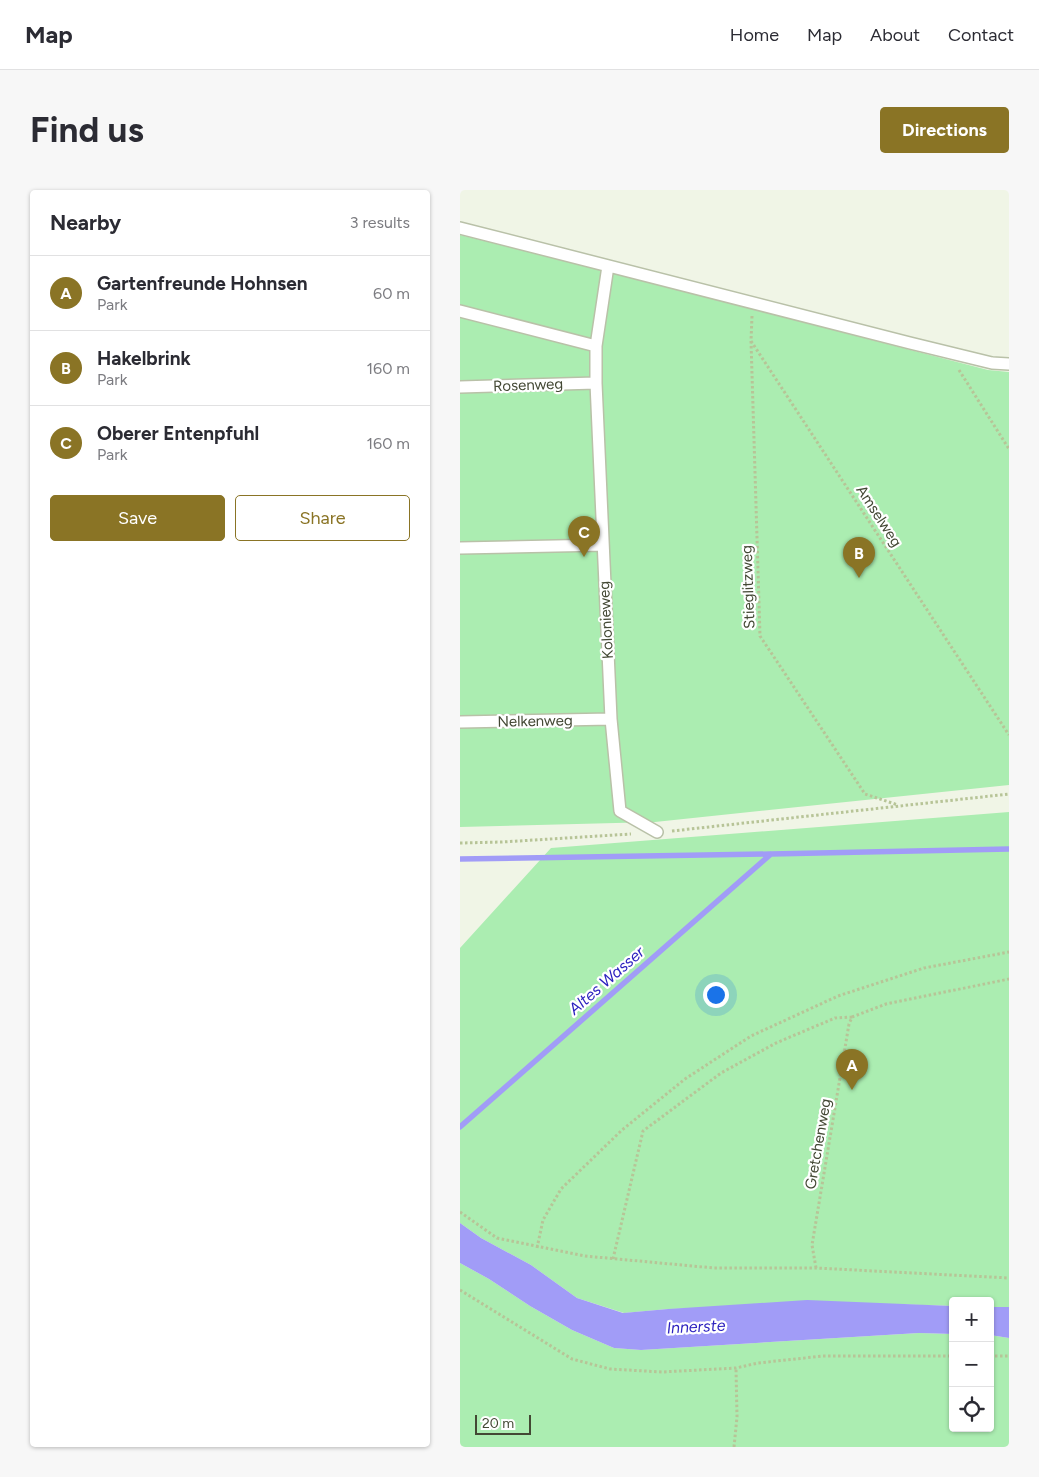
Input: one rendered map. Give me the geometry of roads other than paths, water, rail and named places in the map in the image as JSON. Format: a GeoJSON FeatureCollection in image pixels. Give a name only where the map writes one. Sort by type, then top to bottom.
{"type":"FeatureCollection","features":[{"type":"Feature","properties":{"kind":"lane"},"geometry":{"type":"LineString","coordinates":[[460,228],[992,363],[1009,364]]}},
{"type":"Feature","properties":{"kind":"lane","name":"Kolonieweg"},"geometry":{"type":"LineString","coordinates":[[608,266],[596,346],[596,383],[611,719],[620,811],[657,832]]}},
{"type":"Feature","properties":{"kind":"lane"},"geometry":{"type":"LineString","coordinates":[[460,311],[596,346]]}},
{"type":"Feature","properties":{"kind":"lane","name":"Rosenweg"},"geometry":{"type":"LineString","coordinates":[[460,387],[596,383]]}},
{"type":"Feature","properties":{"kind":"lane"},"geometry":{"type":"LineString","coordinates":[[460,548],[603,544]]}},
{"type":"Feature","properties":{"kind":"lane","name":"Nelkenweg"},"geometry":{"type":"LineString","coordinates":[[460,722],[611,719]]}},
{"type":"Feature","properties":{"kind":"water","name":"Innerste"},"geometry":{"type":"Polygon","coordinates":[[[460,1223],[481,1238],[531,1265],[577,1298],[623,1313],[807,1300],[949,1306],[949,1334],[919,1333],[641,1350],[614,1348],[572,1330],[460,1263],[460,1223]]]}},
{"type":"Feature","properties":{"kind":"water"},"geometry":{"type":"Polygon","coordinates":[[[994,1307],[1009,1307],[1009,1338],[994,1336],[994,1307]]]}},
{"type":"Feature","properties":{"kind":"waterway","name":"Altes Wasser"},"geometry":{"type":"LineString","coordinates":[[460,1127],[771,854],[1009,849]]}},
{"type":"Feature","properties":{"kind":"waterway","name":"Altes Wasser"},"geometry":{"type":"LineString","coordinates":[[460,859],[770,854]]}},
{"type":"Feature","properties":{"kind":"place","name":"Oberer Entenpfuhl"},"geometry":{"type":"Point","coordinates":[584,557]}},
{"type":"Feature","properties":{"kind":"place","name":"Hakelbrink"},"geometry":{"type":"Point","coordinates":[859,578]}},
{"type":"Feature","properties":{"kind":"place","name":"Gartenfreunde Hohnsen"},"geometry":{"type":"Point","coordinates":[852,1090]}}]}
